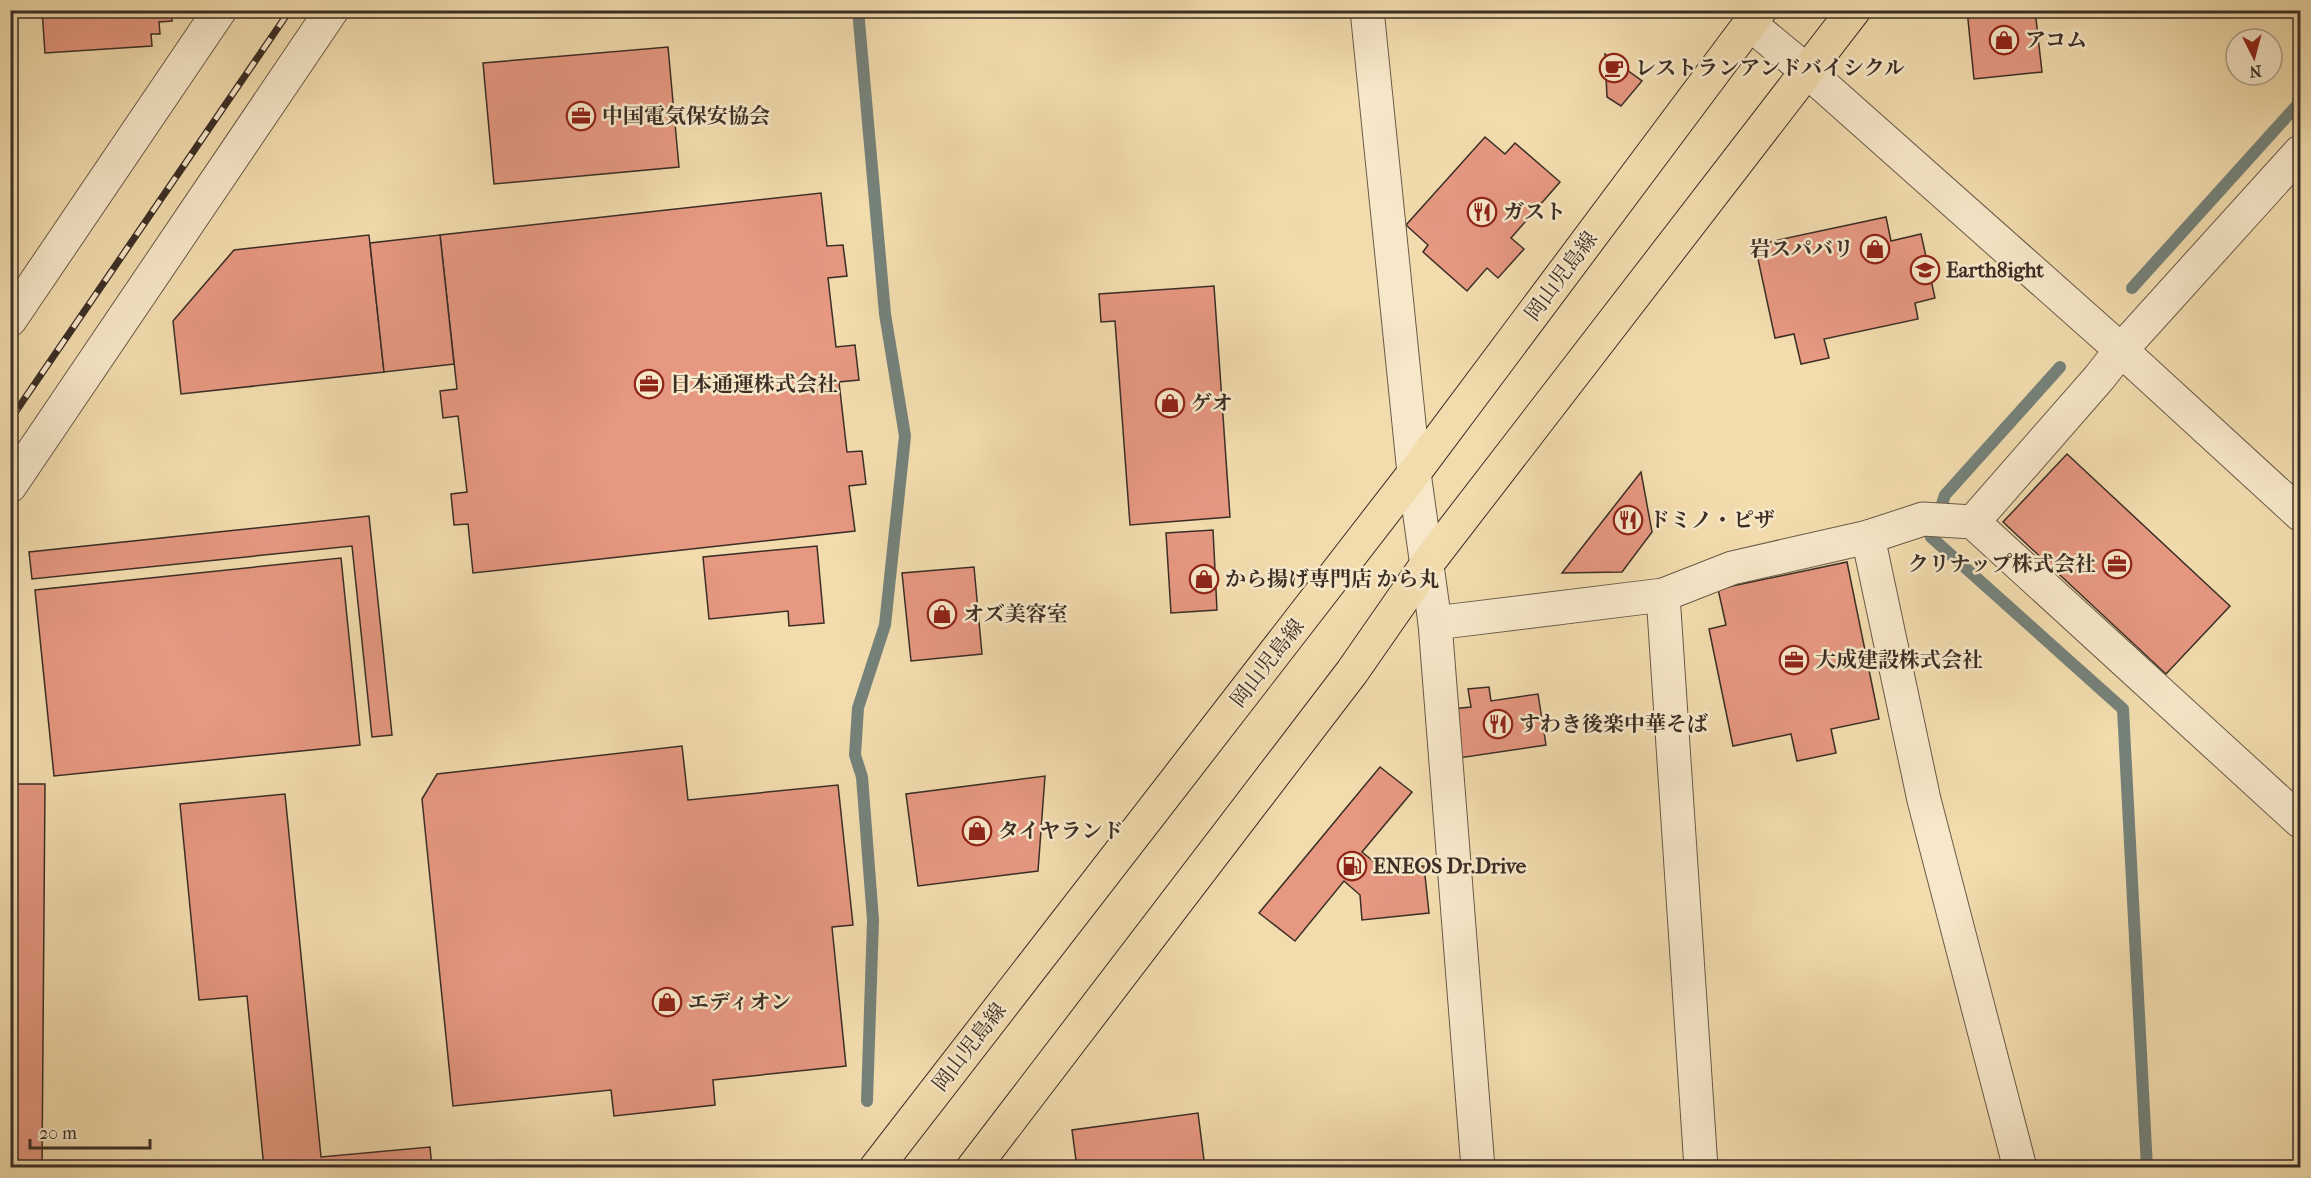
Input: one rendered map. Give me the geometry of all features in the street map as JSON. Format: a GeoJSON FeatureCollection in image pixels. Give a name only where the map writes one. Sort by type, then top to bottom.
{"type":"FeatureCollection","features":[{"type":"Feature","properties":{"kind":"main road"},"geometry":{"type":"LineString","coordinates":[[973,1167],[1352,672],[1427,564],[1854,10]]}},
{"type":"Feature","properties":{"kind":"main road","name":"岡山児島線"},"geometry":{"type":"LineString","coordinates":[[876,1167],[1414,473],[1755,17]]}},
{"type":"Feature","properties":{"kind":"street"},"geometry":{"type":"LineString","coordinates":[[10,320],[220,10]]}},
{"type":"Feature","properties":{"kind":"street"},"geometry":{"type":"LineString","coordinates":[[10,486],[332,10]]}},
{"type":"Feature","properties":{"kind":"street"},"geometry":{"type":"LineString","coordinates":[[1367,10],[1414,473],[1435,623],[1478,1167]]}},
{"type":"Feature","properties":{"kind":"street"},"geometry":{"type":"LineString","coordinates":[[1755,17],[1808,72],[2121,350],[2301,514]]}},
{"type":"Feature","properties":{"kind":"street"},"geometry":{"type":"LineString","coordinates":[[1435,623],[1664,595],[1732,568],[1948,520],[2099,378],[2121,350],[2301,152]]}},
{"type":"Feature","properties":{"kind":"street"},"geometry":{"type":"LineString","coordinates":[[1948,520],[2301,820]]}},
{"type":"Feature","properties":{"kind":"street"},"geometry":{"type":"LineString","coordinates":[[1868,537],[1924,800],[2020,1167]]}},
{"type":"Feature","properties":{"kind":"street"},"geometry":{"type":"LineString","coordinates":[[1664,595],[1701,1167]]}},
{"type":"Feature","properties":{"kind":"building"},"geometry":{"type":"Polygon","coordinates":[[[42,10],[171,10],[172,21],[159,22],[160,34],[151,34],[152,46],[45,53],[42,10]]]}},
{"type":"Feature","properties":{"kind":"building"},"geometry":{"type":"Polygon","coordinates":[[[1967,10],[2035,10],[2042,72],[1974,79],[1967,10]]]}},
{"type":"Feature","properties":{"kind":"building"},"geometry":{"type":"Polygon","coordinates":[[[668,47],[679,167],[494,184],[483,63],[668,47]]]}},
{"type":"Feature","properties":{"kind":"building","name":"レストランアンドバイシクル"},"geometry":{"type":"Polygon","coordinates":[[[1605,54],[1642,81],[1621,106],[1607,97],[1605,54]]]}},
{"type":"Feature","properties":{"kind":"building"},"geometry":{"type":"Polygon","coordinates":[[[1485,137],[1505,154],[1515,143],[1560,182],[1511,238],[1524,249],[1498,278],[1487,268],[1467,291],[1423,252],[1428,245],[1406,225],[1485,137]]]}},
{"type":"Feature","properties":{"kind":"building"},"geometry":{"type":"Polygon","coordinates":[[[821,193],[827,246],[843,245],[847,276],[828,278],[836,347],[855,345],[859,380],[839,382],[847,452],[862,451],[866,484],[849,486],[855,531],[473,573],[468,524],[454,525],[451,494],[467,492],[458,416],[443,418],[440,391],[457,389],[440,235],[821,193]]]}},
{"type":"Feature","properties":{"kind":"building"},"geometry":{"type":"Polygon","coordinates":[[[1886,217],[1891,241],[1921,234],[1935,298],[1915,303],[1918,319],[1824,339],[1829,358],[1801,364],[1794,334],[1775,338],[1755,245],[1886,217]]]}},
{"type":"Feature","properties":{"kind":"building"},"geometry":{"type":"Polygon","coordinates":[[[369,235],[384,372],[181,394],[173,321],[234,250],[369,235]]]}},
{"type":"Feature","properties":{"kind":"building"},"geometry":{"type":"Polygon","coordinates":[[[440,235],[454,364],[384,372],[370,243],[440,235]]]}},
{"type":"Feature","properties":{"kind":"building"},"geometry":{"type":"Polygon","coordinates":[[[1214,286],[1230,517],[1130,525],[1115,321],[1101,322],[1099,294],[1214,286]]]}},
{"type":"Feature","properties":{"kind":"building"},"geometry":{"type":"Polygon","coordinates":[[[2067,454],[2230,606],[2166,674],[2003,522],[2067,454]]]}},
{"type":"Feature","properties":{"kind":"building"},"geometry":{"type":"Polygon","coordinates":[[[1641,472],[1652,532],[1622,572],[1562,573],[1641,472]]]}},
{"type":"Feature","properties":{"kind":"building"},"geometry":{"type":"Polygon","coordinates":[[[369,516],[392,735],[372,737],[352,546],[32,579],[29,552],[369,516]]]}},
{"type":"Feature","properties":{"kind":"building"},"geometry":{"type":"Polygon","coordinates":[[[1213,530],[1217,610],[1171,613],[1166,533],[1213,530]]]}},
{"type":"Feature","properties":{"kind":"building"},"geometry":{"type":"Polygon","coordinates":[[[817,546],[824,623],[789,626],[788,611],[709,619],[703,557],[817,546]]]}},
{"type":"Feature","properties":{"kind":"building"},"geometry":{"type":"Polygon","coordinates":[[[341,558],[360,745],[54,776],[35,590],[341,558]]]}},
{"type":"Feature","properties":{"kind":"building"},"geometry":{"type":"Polygon","coordinates":[[[1847,562],[1879,719],[1831,729],[1836,753],[1797,761],[1791,734],[1733,746],[1709,629],[1726,625],[1718,589],[1847,562]]]}},
{"type":"Feature","properties":{"kind":"building","name":"オズ美容室"},"geometry":{"type":"Polygon","coordinates":[[[974,567],[982,654],[911,661],[902,573],[974,567]]]}},
{"type":"Feature","properties":{"kind":"building"},"geometry":{"type":"Polygon","coordinates":[[[1489,687],[1491,701],[1538,694],[1546,745],[1459,758],[1451,709],[1471,707],[1468,689],[1489,687]]]}},
{"type":"Feature","properties":{"kind":"building"},"geometry":{"type":"Polygon","coordinates":[[[682,746],[688,800],[838,785],[853,925],[832,927],[846,1066],[713,1080],[715,1105],[614,1116],[611,1090],[453,1106],[422,799],[437,774],[682,746]]]}},
{"type":"Feature","properties":{"kind":"building"},"geometry":{"type":"Polygon","coordinates":[[[1380,767],[1412,792],[1362,852],[1384,870],[1424,866],[1429,913],[1362,920],[1360,895],[1344,881],[1295,941],[1259,913],[1380,767]]]}},
{"type":"Feature","properties":{"kind":"building"},"geometry":{"type":"Polygon","coordinates":[[[1045,776],[1038,871],[918,886],[906,794],[1045,776]]]}},
{"type":"Feature","properties":{"kind":"building"},"geometry":{"type":"Polygon","coordinates":[[[10,784],[45,784],[42,1168],[10,1168],[10,784]]]}},
{"type":"Feature","properties":{"kind":"building"},"geometry":{"type":"Polygon","coordinates":[[[285,794],[321,1157],[430,1147],[432,1168],[264,1168],[247,996],[199,1000],[180,804],[285,794]]]}},
{"type":"Feature","properties":{"kind":"building"},"geometry":{"type":"Polygon","coordinates":[[[1198,1113],[1205,1168],[1077,1168],[1072,1130],[1198,1113]]]}},
{"type":"Feature","properties":{"kind":"waterway"},"geometry":{"type":"LineString","coordinates":[[858,10],[885,314],[905,436],[885,625],[858,708],[855,755],[862,777],[873,920],[867,1101]]}},
{"type":"Feature","properties":{"kind":"waterway"},"geometry":{"type":"LineString","coordinates":[[2132,288],[2300,102]]}},
{"type":"Feature","properties":{"kind":"waterway"},"geometry":{"type":"LineString","coordinates":[[2060,367],[1945,495],[1931,537],[2123,709],[2147,1168]]}},
{"type":"Feature","properties":{"kind":"railway"},"geometry":{"type":"LineString","coordinates":[[10,420],[290,10]]}},
{"type":"Feature","properties":{"kind":"place","name":"アコム"},"geometry":{"type":"Point","coordinates":[2004,40]}},
{"type":"Feature","properties":{"kind":"place","name":"レストランアンドバイシクル"},"geometry":{"type":"Point","coordinates":[1614,68]}},
{"type":"Feature","properties":{"kind":"place","name":"中国電気保安協会"},"geometry":{"type":"Point","coordinates":[581,116]}},
{"type":"Feature","properties":{"kind":"place","name":"ガスト"},"geometry":{"type":"Point","coordinates":[1482,212]}},
{"type":"Feature","properties":{"kind":"place","name":"岩スパバリ"},"geometry":{"type":"Point","coordinates":[1875,249]}},
{"type":"Feature","properties":{"kind":"place","name":"Earth8ight"},"geometry":{"type":"Point","coordinates":[1925,270]}},
{"type":"Feature","properties":{"kind":"place","name":"日本通運株式会社"},"geometry":{"type":"Point","coordinates":[649,384]}},
{"type":"Feature","properties":{"kind":"place","name":"ゲオ"},"geometry":{"type":"Point","coordinates":[1170,403]}},
{"type":"Feature","properties":{"kind":"place","name":"ドミノ・ピザ"},"geometry":{"type":"Point","coordinates":[1628,520]}},
{"type":"Feature","properties":{"kind":"place","name":"クリナップ株式会社"},"geometry":{"type":"Point","coordinates":[2117,564]}},
{"type":"Feature","properties":{"kind":"place","name":"から揚げ専門店 から丸"},"geometry":{"type":"Point","coordinates":[1204,579]}},
{"type":"Feature","properties":{"kind":"place","name":"オズ美容室"},"geometry":{"type":"Point","coordinates":[942,614]}},
{"type":"Feature","properties":{"kind":"place","name":"大成建設株式会社"},"geometry":{"type":"Point","coordinates":[1794,660]}},
{"type":"Feature","properties":{"kind":"place","name":"すわき後楽中華そば"},"geometry":{"type":"Point","coordinates":[1498,724]}},
{"type":"Feature","properties":{"kind":"place","name":"タイヤランド"},"geometry":{"type":"Point","coordinates":[977,831]}},
{"type":"Feature","properties":{"kind":"place","name":"ENEOS Dr.Drive"},"geometry":{"type":"Point","coordinates":[1352,866]}},
{"type":"Feature","properties":{"kind":"place","name":"エディオン"},"geometry":{"type":"Point","coordinates":[667,1002]}}]}
